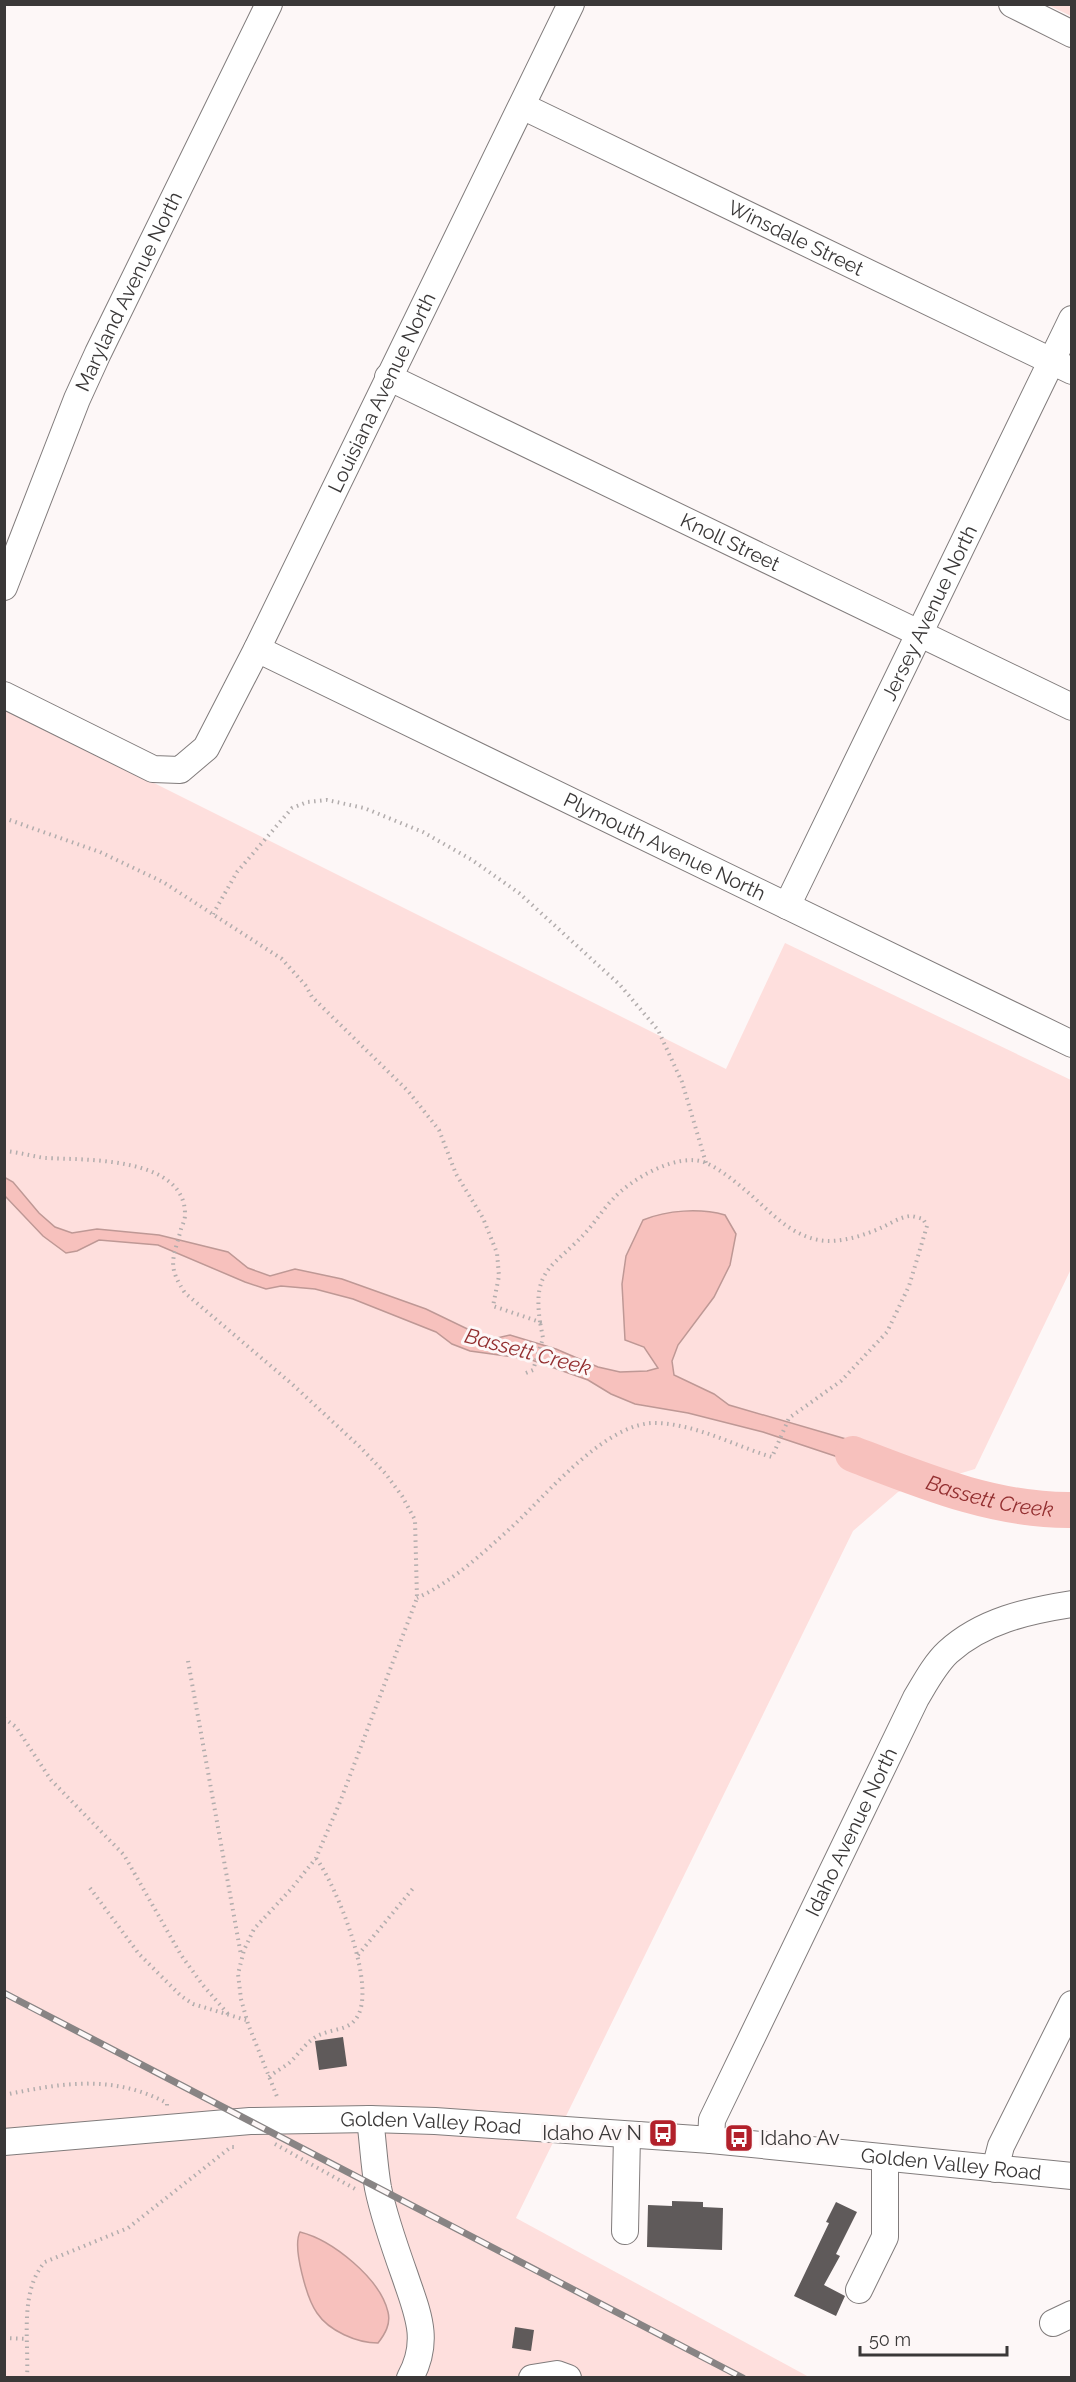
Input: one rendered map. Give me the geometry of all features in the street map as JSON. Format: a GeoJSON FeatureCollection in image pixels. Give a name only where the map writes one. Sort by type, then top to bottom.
{"type":"FeatureCollection","features":[{"type":"Feature","properties":{"kind":"street","name":"Maryland Avenue North"},"geometry":{"type":"LineString","coordinates":[[4,587],[98,353],[269,4]]}},
{"type":"Feature","properties":{"kind":"street","name":"Louisiana Avenue North"},"geometry":{"type":"LineString","coordinates":[[4,695],[153,769],[180,770],[206,748],[257,649],[571,4]]}},
{"type":"Feature","properties":{"kind":"street"},"geometry":{"type":"LineString","coordinates":[[1012,4],[1071,34]]}},
{"type":"Feature","properties":{"kind":"street","name":"Winsdale Street"},"geometry":{"type":"LineString","coordinates":[[522,106],[1061,366]]}},
{"type":"Feature","properties":{"kind":"street","name":"Jersey Avenue North"},"geometry":{"type":"LineString","coordinates":[[787,906],[919,633],[1061,366],[1071,319]]}},
{"type":"Feature","properties":{"kind":"street","name":"Knoll Street"},"geometry":{"type":"LineString","coordinates":[[388,377],[1071,707]]}},
{"type":"Feature","properties":{"kind":"street","name":"Plymouth Avenue North"},"geometry":{"type":"LineString","coordinates":[[257,649],[1071,1044]]}},
{"type":"Feature","properties":{"kind":"street","name":"Idaho Avenue North"},"geometry":{"type":"LineString","coordinates":[[711,2140],[712,2120],[915,1698],[946,1653],[976,1632],[1010,1617],[1071,1604]]}},
{"type":"Feature","properties":{"kind":"street"},"geometry":{"type":"LineString","coordinates":[[995,2169],[1001,2146],[1071,2004]]}},
{"type":"Feature","properties":{"kind":"street"},"geometry":{"type":"LineString","coordinates":[[370,2119],[378,2187],[404,2276],[419,2313],[422,2337],[410,2378]]}},
{"type":"Feature","properties":{"kind":"street","name":"Golden Valley Road"},"geometry":{"type":"LineString","coordinates":[[4,2142],[250,2121],[370,2119],[435,2121],[711,2140],[1071,2176]]}},
{"type":"Feature","properties":{"kind":"street"},"geometry":{"type":"LineString","coordinates":[[625,2231],[627,2135]]}},
{"type":"Feature","properties":{"kind":"street"},"geometry":{"type":"LineString","coordinates":[[859,2290],[885,2237],[885,2158]]}},
{"type":"Feature","properties":{"kind":"street"},"geometry":{"type":"LineString","coordinates":[[532,2378],[557,2374],[568,2378]]}},
{"type":"Feature","properties":{"kind":"path"},"geometry":{"type":"LineString","coordinates":[[213,914],[237,872],[292,808],[307,802],[327,800],[364,808],[423,832],[472,860],[519,893],[620,985],[658,1030],[682,1082],[706,1163]]}},
{"type":"Feature","properties":{"kind":"path"},"geometry":{"type":"LineString","coordinates":[[4,818],[100,852],[153,877],[192,899],[282,958],[306,986],[312,997],[408,1091],[439,1130],[456,1174],[483,1218],[497,1253],[500,1276],[493,1306],[540,1322]]}},
{"type":"Feature","properties":{"kind":"path"},"geometry":{"type":"LineString","coordinates":[[4,1151],[46,1158],[100,1159],[141,1168],[164,1178],[175,1187],[182,1200],[185,1216],[172,1263],[174,1276],[185,1293],[292,1384],[360,1447],[385,1473],[402,1496],[415,1520],[417,1598],[340,1802],[316,1858],[254,1929],[238,1974],[247,2021],[278,2099]]}},
{"type":"Feature","properties":{"kind":"path"},"geometry":{"type":"LineString","coordinates":[[417,1598],[437,1589],[516,1523],[570,1470],[600,1445],[629,1429],[656,1423],[686,1426],[772,1457],[789,1418],[841,1380],[887,1332],[909,1287],[927,1226],[923,1219],[912,1216],[900,1218],[864,1234],[830,1242],[815,1240],[772,1216],[750,1194],[706,1163],[691,1160],[665,1166],[644,1175],[613,1199],[571,1250],[550,1266],[540,1282],[537,1303],[543,1338],[533,1370],[526,1372]]}},
{"type":"Feature","properties":{"kind":"path"},"geometry":{"type":"LineString","coordinates":[[188,1661],[242,1958]]}},
{"type":"Feature","properties":{"kind":"path"},"geometry":{"type":"LineString","coordinates":[[4,1718],[16,1727],[38,1757],[51,1780],[124,1855],[182,1955],[202,1984],[228,2014]]}},
{"type":"Feature","properties":{"kind":"path"},"geometry":{"type":"LineString","coordinates":[[269,2077],[289,2063],[308,2042],[354,2022],[361,2013],[363,1991],[358,1956],[327,1873],[316,1858]]}},
{"type":"Feature","properties":{"kind":"path"},"geometry":{"type":"LineString","coordinates":[[358,1956],[415,1886]]}},
{"type":"Feature","properties":{"kind":"path"},"geometry":{"type":"LineString","coordinates":[[90,1888],[139,1954],[181,1996],[193,2004],[247,2021]]}},
{"type":"Feature","properties":{"kind":"path"},"geometry":{"type":"LineString","coordinates":[[4,2095],[64,2083],[116,2085],[167,2103],[171,2128]]}},
{"type":"Feature","properties":{"kind":"path"},"geometry":{"type":"LineString","coordinates":[[271,2142],[383,2204]]}},
{"type":"Feature","properties":{"kind":"path"},"geometry":{"type":"LineString","coordinates":[[27,2378],[28,2307],[37,2271],[45,2262],[128,2228],[231,2147],[241,2146]]}},
{"type":"Feature","properties":{"kind":"path"},"geometry":{"type":"LineString","coordinates":[[4,2338],[28,2339]]}},
{"type":"Feature","properties":{"kind":"shaded area"},"geometry":{"type":"Polygon","coordinates":[[[1048,5],[1071,5],[1071,16],[1048,5]]]}},
{"type":"Feature","properties":{"kind":"shaded area"},"geometry":{"type":"Polygon","coordinates":[[[4,708],[726,1069],[785,943],[1071,1080],[1071,1269],[975,1469],[898,1492],[853,1531],[516,2218],[809,2377],[5,2377],[4,708]]]}},
{"type":"Feature","properties":{"kind":"water"},"geometry":{"type":"Polygon","coordinates":[[[4,1177],[13,1182],[39,1213],[55,1227],[72,1233],[97,1229],[159,1235],[228,1252],[248,1268],[270,1276],[295,1269],[342,1279],[426,1309],[484,1337],[497,1338],[510,1335],[556,1349],[598,1367],[620,1372],[647,1371],[658,1368],[644,1347],[625,1340],[622,1284],[626,1256],[643,1220],[684,1211],[705,1211],[725,1215],[736,1234],[730,1265],[714,1297],[678,1345],[672,1361],[674,1375],[714,1394],[729,1405],[846,1439],[904,1465],[891,1484],[847,1460],[763,1432],[688,1413],[635,1404],[611,1394],[588,1380],[529,1359],[470,1351],[452,1344],[436,1332],[353,1299],[315,1289],[281,1286],[266,1289],[158,1245],[99,1240],[77,1251],[66,1253],[43,1236],[5,1196],[4,1177]]]}},
{"type":"Feature","properties":{"kind":"water"},"geometry":{"type":"Polygon","coordinates":[[[300,2232],[313,2236],[340,2252],[353,2262],[375,2286],[389,2316],[387,2329],[378,2343],[361,2341],[344,2335],[317,2313],[309,2297],[299,2261],[300,2232]]]}},
{"type":"Feature","properties":{"kind":"building"},"geometry":{"type":"Polygon","coordinates":[[[343,2037],[347,2066],[319,2070],[315,2041],[343,2037]]]}},
{"type":"Feature","properties":{"kind":"building"},"geometry":{"type":"Polygon","coordinates":[[[672,2201],[703,2202],[703,2207],[723,2208],[722,2250],[647,2247],[648,2205],[672,2206],[672,2201]]]}},
{"type":"Feature","properties":{"kind":"building"},"geometry":{"type":"Polygon","coordinates":[[[836,2202],[857,2212],[836,2254],[840,2256],[824,2285],[845,2296],[836,2316],[794,2296],[829,2223],[826,2222],[836,2202]]]}},
{"type":"Feature","properties":{"kind":"building"},"geometry":{"type":"Polygon","coordinates":[[[515,2327],[534,2330],[531,2351],[512,2348],[515,2327]]]}},
{"type":"Feature","properties":{"kind":"waterway","name":"Bassett Creek"},"geometry":{"type":"LineString","coordinates":[[853,1454],[933,1484],[987,1500],[1043,1509],[1072,1510]]}},
{"type":"Feature","properties":{"kind":"railway"},"geometry":{"type":"LineString","coordinates":[[4,1993],[743,2378]]}},
{"type":"Feature","properties":{"kind":"place","name":"Idaho Av N"},"geometry":{"type":"Point","coordinates":[663,2133]}},
{"type":"Feature","properties":{"kind":"place","name":"Idaho Av"},"geometry":{"type":"Point","coordinates":[739,2138]}}]}
